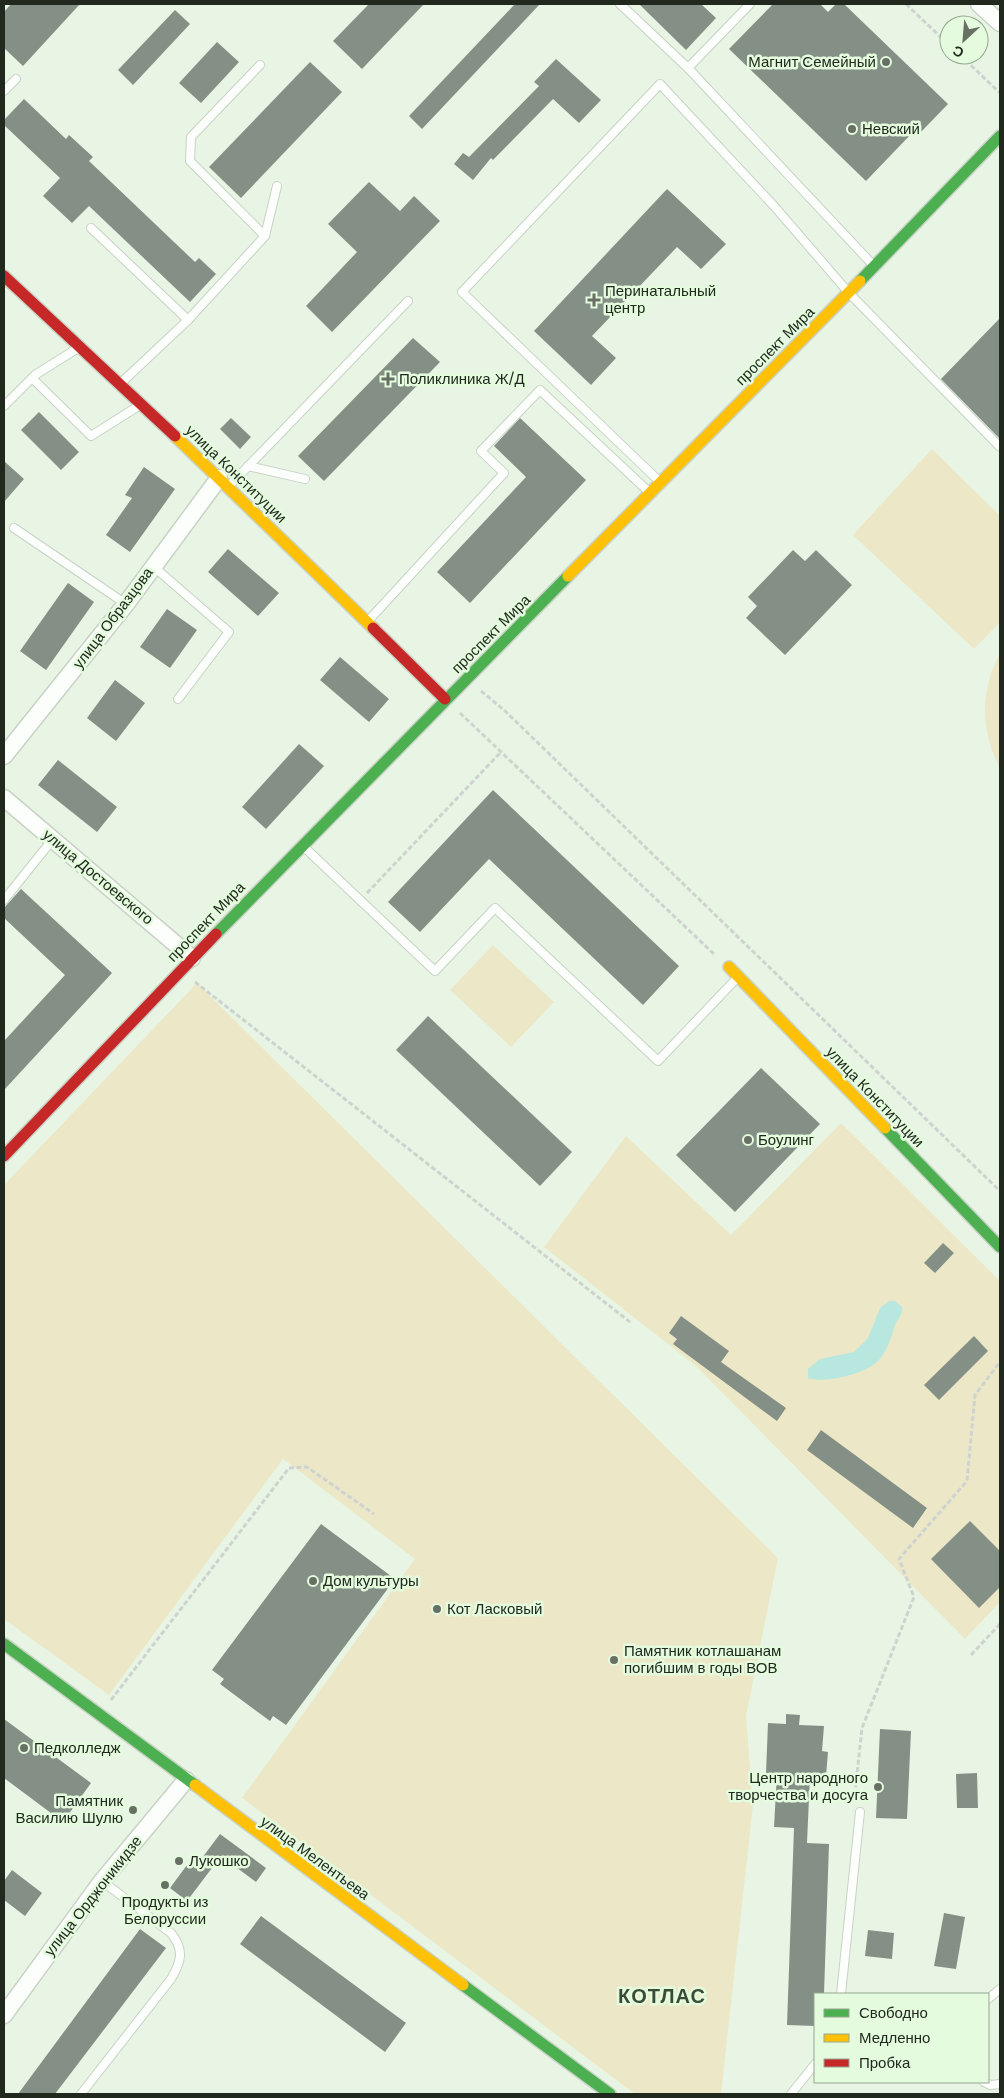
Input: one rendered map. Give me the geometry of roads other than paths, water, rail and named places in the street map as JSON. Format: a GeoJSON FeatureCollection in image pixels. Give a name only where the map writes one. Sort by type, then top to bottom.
{"type":"FeatureCollection","features":[{"type":"Feature","properties":{"kind":"street"},"geometry":{"type":"LineString","coordinates":[[979,4],[1000,23]]}},
{"type":"Feature","properties":{"kind":"street","name":"проспект Мира"},"geometry":{"type":"LineString","coordinates":[[4,1156],[180,970],[302,845],[445,699],[468,680],[848,294],[1000,136]]}},
{"type":"Feature","properties":{"kind":"street","name":"улица Конституции"},"geometry":{"type":"LineString","coordinates":[[4,276],[224,482],[445,699]]}},
{"type":"Feature","properties":{"kind":"street","name":"улица Образцова"},"geometry":{"type":"LineString","coordinates":[[4,756],[126,604],[153,566],[224,482]]}},
{"type":"Feature","properties":{"kind":"street","name":"улица Достоевского"},"geometry":{"type":"LineString","coordinates":[[4,798],[192,958]]}},
{"type":"Feature","properties":{"kind":"street","name":"улица Конституции"},"geometry":{"type":"LineString","coordinates":[[729,967],[737,978],[1000,1247]]}},
{"type":"Feature","properties":{"kind":"street","name":"улица Мелентьева"},"geometry":{"type":"LineString","coordinates":[[4,1644],[99,1717],[610,2094]]}},
{"type":"Feature","properties":{"kind":"street","name":"улица Орджоникидзе"},"geometry":{"type":"LineString","coordinates":[[4,2015],[102,1881],[186,1780]]}},
{"type":"Feature","properties":{"kind":"lane"},"geometry":{"type":"LineString","coordinates":[[620,4],[688,68],[875,266]]}},
{"type":"Feature","properties":{"kind":"lane"},"geometry":{"type":"LineString","coordinates":[[688,68],[750,4]]}},
{"type":"Feature","properties":{"kind":"lane"},"geometry":{"type":"LineString","coordinates":[[260,64],[191,138],[190,161],[265,236]]}},
{"type":"Feature","properties":{"kind":"lane"},"geometry":{"type":"LineString","coordinates":[[4,91],[16,79]]}},
{"type":"Feature","properties":{"kind":"lane"},"geometry":{"type":"LineString","coordinates":[[660,483],[462,292],[660,84],[774,206],[848,294],[1000,447]]}},
{"type":"Feature","properties":{"kind":"lane"},"geometry":{"type":"LineString","coordinates":[[119,385],[188,320],[265,236],[278,186]]}},
{"type":"Feature","properties":{"kind":"lane"},"geometry":{"type":"LineString","coordinates":[[91,228],[188,320]]}},
{"type":"Feature","properties":{"kind":"lane"},"geometry":{"type":"LineString","coordinates":[[224,482],[248,466],[408,301]]}},
{"type":"Feature","properties":{"kind":"lane"},"geometry":{"type":"LineString","coordinates":[[4,406],[32,378],[80,347]]}},
{"type":"Feature","properties":{"kind":"lane"},"geometry":{"type":"LineString","coordinates":[[32,378],[91,436],[140,404]]}},
{"type":"Feature","properties":{"kind":"lane"},"geometry":{"type":"LineString","coordinates":[[368,622],[504,473],[482,451],[540,390],[650,494]]}},
{"type":"Feature","properties":{"kind":"lane"},"geometry":{"type":"LineString","coordinates":[[248,466],[305,479]]}},
{"type":"Feature","properties":{"kind":"lane"},"geometry":{"type":"LineString","coordinates":[[14,528],[126,604]]}},
{"type":"Feature","properties":{"kind":"lane"},"geometry":{"type":"LineString","coordinates":[[153,566],[229,632],[178,699]]}},
{"type":"Feature","properties":{"kind":"lane"},"geometry":{"type":"LineString","coordinates":[[4,900],[54,839]]}},
{"type":"Feature","properties":{"kind":"lane"},"geometry":{"type":"LineString","coordinates":[[302,845],[435,971],[495,908],[658,1062],[737,978]]}},
{"type":"Feature","properties":{"kind":"lane"},"geometry":{"type":"LineString","coordinates":[[841,1993],[857,1810]]}},
{"type":"Feature","properties":{"kind":"lane"},"geometry":{"type":"LineString","coordinates":[[80,2094],[171,1979],[179,1966],[182,1954],[178,1942],[171,1933],[102,1881]]}},
{"type":"Feature","properties":{"kind":"lane"},"geometry":{"type":"LineString","coordinates":[[989,1998],[1000,1989]]}},
{"type":"Feature","properties":{"kind":"lane"},"geometry":{"type":"LineString","coordinates":[[791,2094],[814,2065]]}},
{"type":"Feature","properties":{"kind":"lane"},"geometry":{"type":"LineString","coordinates":[[986,2083],[990,2085],[1000,2084]]}},
{"type":"Feature","properties":{"kind":"water"},"geometry":{"type":"Polygon","coordinates":[[[889,1301],[895,1301],[902,1307],[902,1312],[886,1350],[876,1363],[862,1371],[843,1377],[824,1380],[808,1378],[808,1369],[820,1359],[854,1352],[868,1338],[880,1308],[889,1301]]]}},
{"type":"Feature","properties":{"kind":"place","name":"Магнит Семейный"},"geometry":{"type":"Point","coordinates":[886,62]}},
{"type":"Feature","properties":{"kind":"place","name":"Невский"},"geometry":{"type":"Point","coordinates":[852,129]}},
{"type":"Feature","properties":{"kind":"place","name":"Перинатальный центр"},"geometry":{"type":"Point","coordinates":[594,300]}},
{"type":"Feature","properties":{"kind":"place","name":"Поликлиника Ж/Д"},"geometry":{"type":"Point","coordinates":[388,379]}},
{"type":"Feature","properties":{"kind":"place","name":"Боулинг"},"geometry":{"type":"Point","coordinates":[748,1140]}},
{"type":"Feature","properties":{"kind":"place","name":"Дом культуры"},"geometry":{"type":"Point","coordinates":[313,1581]}},
{"type":"Feature","properties":{"kind":"place","name":"Кот Ласковый"},"geometry":{"type":"Point","coordinates":[437,1609]}},
{"type":"Feature","properties":{"kind":"place","name":"Памятник котлашанам погибшим в годы ВОВ"},"geometry":{"type":"Point","coordinates":[614,1660]}},
{"type":"Feature","properties":{"kind":"place","name":"Педколледж"},"geometry":{"type":"Point","coordinates":[24,1748]}},
{"type":"Feature","properties":{"kind":"place","name":"Центр народного творчества и досуга"},"geometry":{"type":"Point","coordinates":[878,1787]}},
{"type":"Feature","properties":{"kind":"place","name":"Памятник Василию Шулю"},"geometry":{"type":"Point","coordinates":[133,1810]}},
{"type":"Feature","properties":{"kind":"place","name":"Лукошко"},"geometry":{"type":"Point","coordinates":[179,1861]}},
{"type":"Feature","properties":{"kind":"place","name":"Продукты из Белоруссии"},"geometry":{"type":"Point","coordinates":[165,1885]}},
{"type":"Feature","properties":{"kind":"district","name":"КОТЛАС"},"geometry":{"type":"Point","coordinates":[662,1996]}}]}
